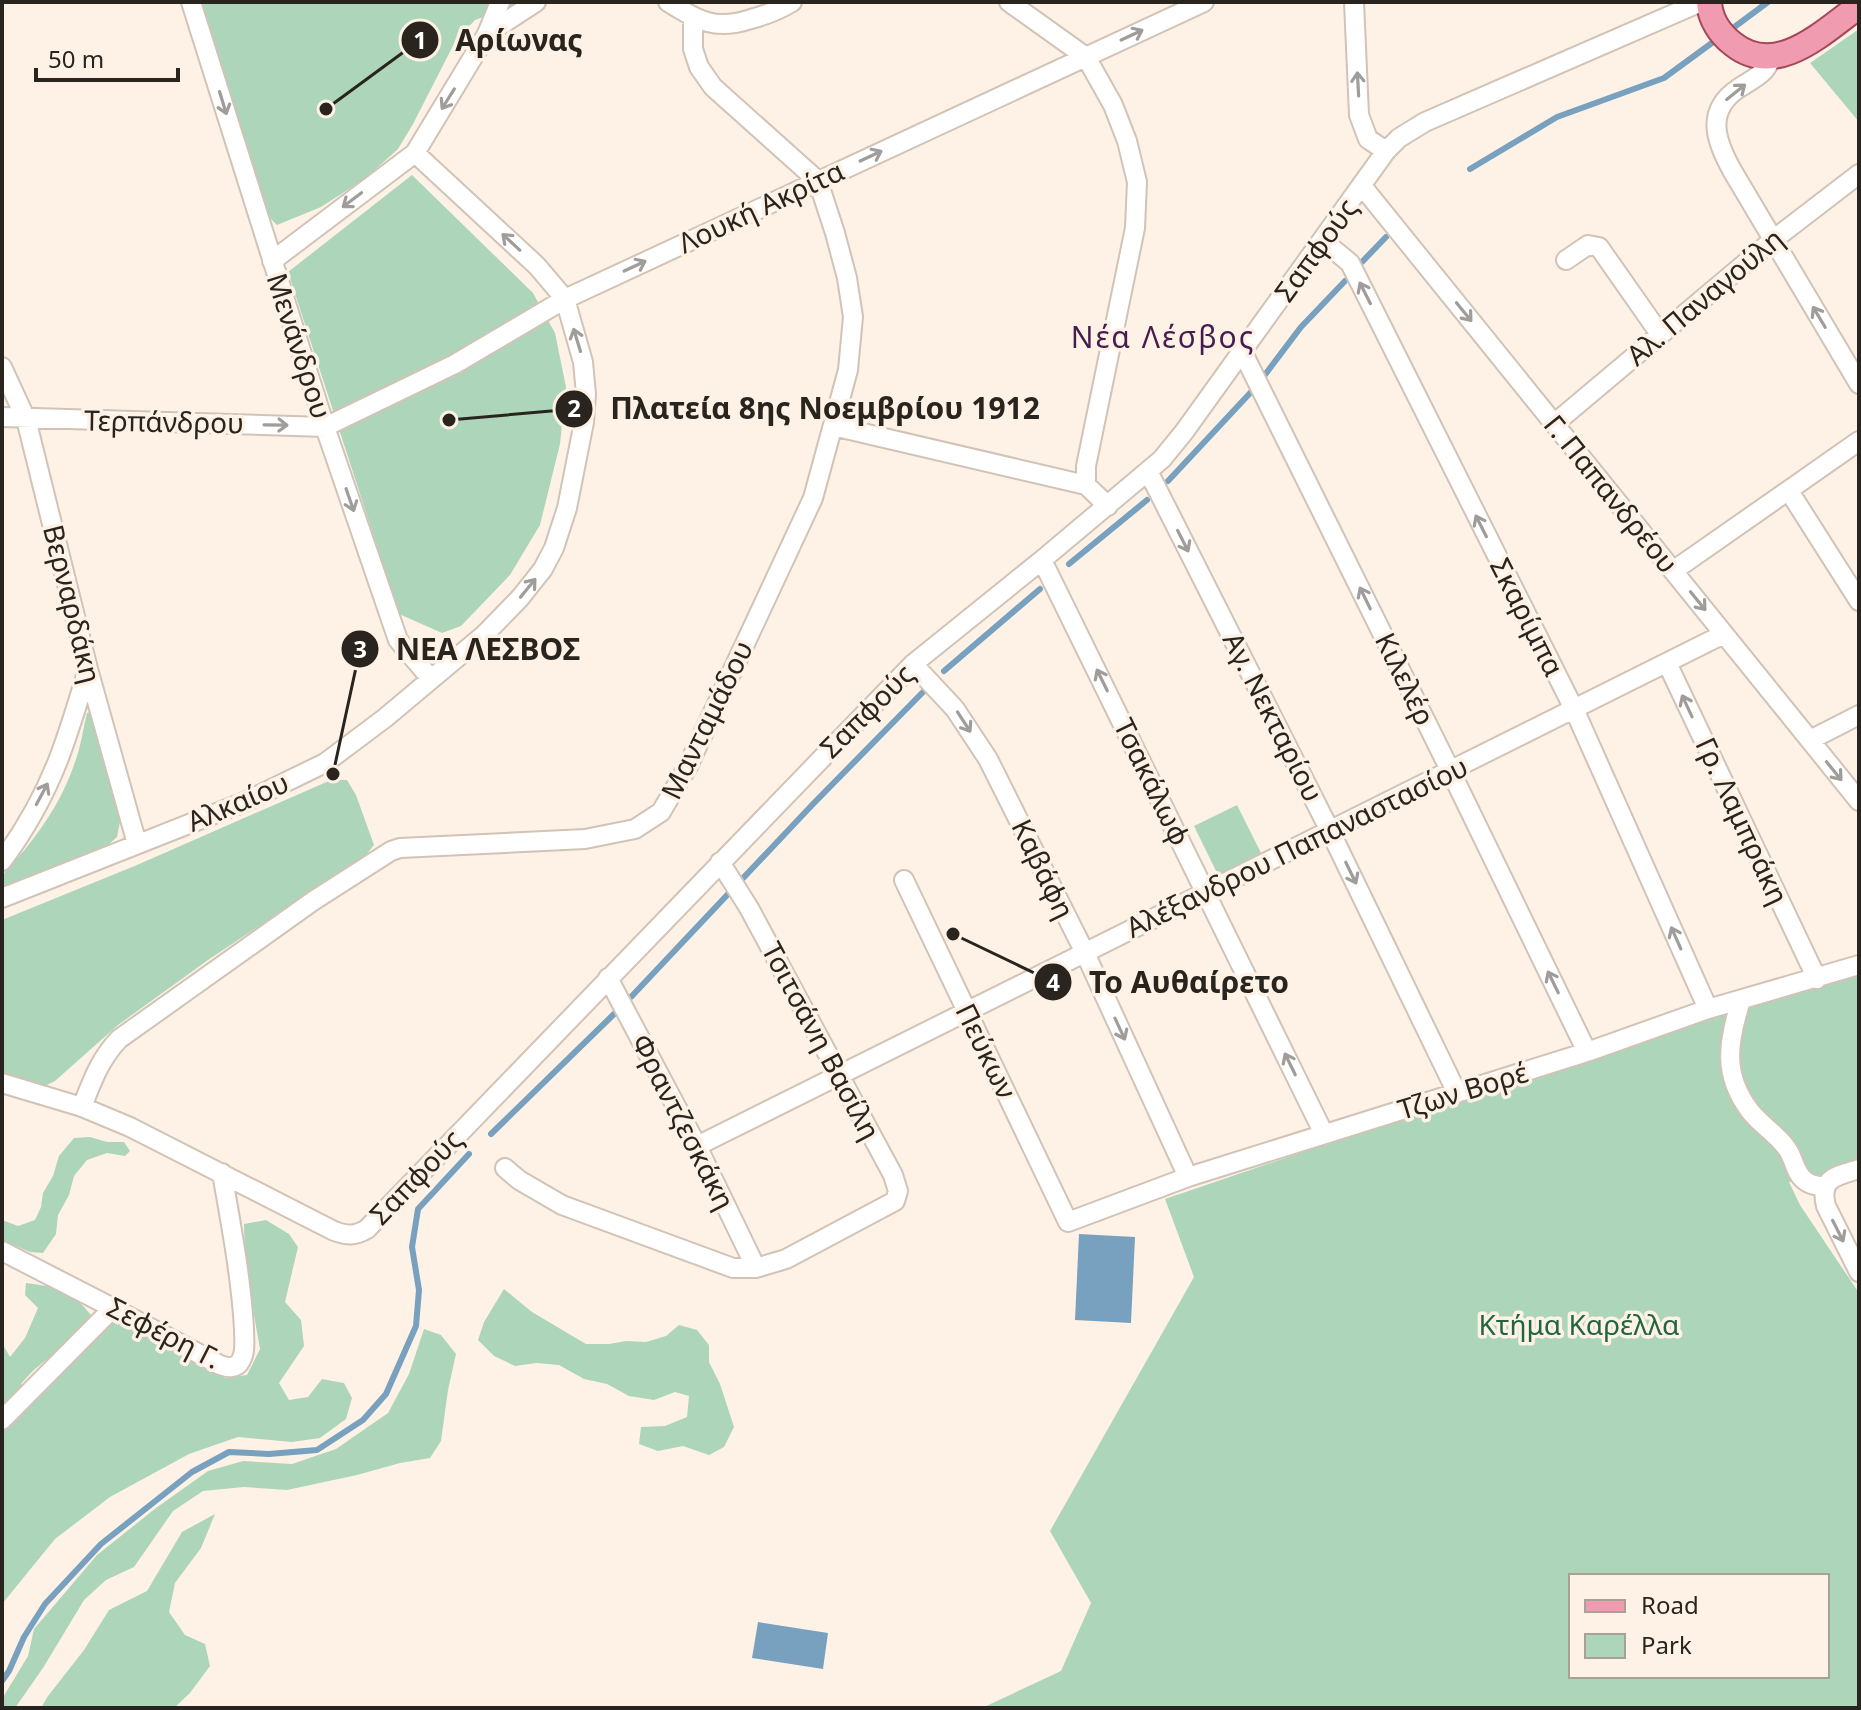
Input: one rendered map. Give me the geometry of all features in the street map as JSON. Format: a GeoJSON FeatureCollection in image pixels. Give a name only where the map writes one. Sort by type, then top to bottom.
{"type":"FeatureCollection","features":[{"type":"Feature","properties":{"kind":"main road"},"geometry":{"type":"LineString","coordinates":[[1708,8],[1724,36],[1735,47],[1771,58],[1800,48],[1859,6]]}},
{"type":"Feature","properties":{"kind":"street","name":"Μενάνδρου"},"geometry":{"type":"LineString","coordinates":[[191,2],[325,427],[398,640],[431,679]]}},
{"type":"Feature","properties":{"kind":"street"},"geometry":{"type":"LineString","coordinates":[[272,261],[415,153],[487,34],[500,2]]}},
{"type":"Feature","properties":{"kind":"street"},"geometry":{"type":"LineString","coordinates":[[487,34],[536,2]]}},
{"type":"Feature","properties":{"kind":"street"},"geometry":{"type":"LineString","coordinates":[[668,2],[712,24],[732,25],[777,11],[792,2]]}},
{"type":"Feature","properties":{"kind":"street"},"geometry":{"type":"LineString","coordinates":[[749,20],[766,2]]}},
{"type":"Feature","properties":{"kind":"street"},"geometry":{"type":"LineString","coordinates":[[1009,2],[1086,57],[1113,105],[1127,141],[1137,182],[1135,228],[1086,466],[1086,485]]}},
{"type":"Feature","properties":{"kind":"street","name":"Λουκή Ακρίτα"},"geometry":{"type":"LineString","coordinates":[[325,427],[455,364],[565,299],[1204,2]]}},
{"type":"Feature","properties":{"kind":"street"},"geometry":{"type":"LineString","coordinates":[[1354,2],[1359,115],[1368,139],[1386,151]]}},
{"type":"Feature","properties":{"kind":"street","name":"Σαπφούς"},"geometry":{"type":"LineString","coordinates":[[2,1083],[82,1107],[130,1127],[334,1231],[357,1235],[367,1229],[608,978],[724,868],[913,664],[1108,506],[1172,448],[1386,151],[1399,138],[1425,122],[1708,8]]}},
{"type":"Feature","properties":{"kind":"street"},"geometry":{"type":"LineString","coordinates":[[693,17],[693,49],[699,67],[713,87],[818,181]]}},
{"type":"Feature","properties":{"kind":"street"},"geometry":{"type":"LineString","coordinates":[[1771,58],[1763,72],[1728,97],[1720,108],[1716,128],[1718,142],[1773,240],[1853,361],[1859,384]]}},
{"type":"Feature","properties":{"kind":"street","name":"Αλκαίου"},"geometry":{"type":"LineString","coordinates":[[2,898],[247,801],[325,763],[385,718],[484,635],[543,569],[561,530],[584,422],[586,394],[583,362],[565,299],[537,266],[415,153]]}},
{"type":"Feature","properties":{"kind":"street","name":"Αλ. Παναγούλη"},"geometry":{"type":"LineString","coordinates":[[1554,424],[1773,240],[1859,174]]}},
{"type":"Feature","properties":{"kind":"street","name":"Μανταμάδου"},"geometry":{"type":"LineString","coordinates":[[82,1107],[97,1070],[119,1039],[313,901],[394,850],[585,839],[635,829],[661,812],[688,766],[813,498],[848,370],[853,317],[843,263],[818,181]]}},
{"type":"Feature","properties":{"kind":"street","name":"Γ. Παπανδρέου"},"geometry":{"type":"LineString","coordinates":[[1362,186],[1859,801]]}},
{"type":"Feature","properties":{"kind":"street","name":"Σκαρίμπα"},"geometry":{"type":"LineString","coordinates":[[1322,240],[1350,263],[1574,709],[1708,1009]]}},
{"type":"Feature","properties":{"kind":"street"},"geometry":{"type":"LineString","coordinates":[[1566,260],[1588,245],[1599,247],[1660,334]]}},
{"type":"Feature","properties":{"kind":"street","name":"Κιλελέρ"},"geometry":{"type":"LineString","coordinates":[[1242,351],[1587,1052]]}},
{"type":"Feature","properties":{"kind":"street","name":"Βερναρδάκη"},"geometry":{"type":"LineString","coordinates":[[2,367],[26,419],[88,669],[137,844]]}},
{"type":"Feature","properties":{"kind":"street","name":"Τερπάνδρου"},"geometry":{"type":"LineString","coordinates":[[2,417],[325,427]]}},
{"type":"Feature","properties":{"kind":"street"},"geometry":{"type":"LineString","coordinates":[[833,426],[1086,485],[1108,506]]}},
{"type":"Feature","properties":{"kind":"street"},"geometry":{"type":"LineString","coordinates":[[1673,571],[1859,441]]}},
{"type":"Feature","properties":{"kind":"street","name":"Αγ. Νεκταρίου"},"geometry":{"type":"LineString","coordinates":[[1148,471],[1330,831],[1457,1093]]}},
{"type":"Feature","properties":{"kind":"street"},"geometry":{"type":"LineString","coordinates":[[1789,491],[1859,601]]}},
{"type":"Feature","properties":{"kind":"street","name":"Τσακάλωφ"},"geometry":{"type":"LineString","coordinates":[[1042,560],[1324,1134]]}},
{"type":"Feature","properties":{"kind":"street","name":"Αλέξανδρου Παπαναστασίου"},"geometry":{"type":"LineString","coordinates":[[697,1146],[1724,634]]}},
{"type":"Feature","properties":{"kind":"street","name":"Γρ. Λαμπράκη"},"geometry":{"type":"LineString","coordinates":[[1667,663],[1817,979]]}},
{"type":"Feature","properties":{"kind":"street","name":"Καβάφη"},"geometry":{"type":"LineString","coordinates":[[913,664],[955,709],[988,759],[1085,953],[1188,1177]]}},
{"type":"Feature","properties":{"kind":"street"},"geometry":{"type":"LineString","coordinates":[[2,861],[47,787],[60,757],[88,669]]}},
{"type":"Feature","properties":{"kind":"street"},"geometry":{"type":"LineString","coordinates":[[1810,740],[1859,715]]}},
{"type":"Feature","properties":{"kind":"street","name":"Τσιτσάνη Βασίλη"},"geometry":{"type":"LineString","coordinates":[[724,868],[840,1074],[893,1175],[898,1191],[891,1204],[786,1259],[756,1268]]}},
{"type":"Feature","properties":{"kind":"street","name":"Πεύκων"},"geometry":{"type":"LineString","coordinates":[[904,880],[1068,1222]]}},
{"type":"Feature","properties":{"kind":"street","name":"Τζων Βορέ"},"geometry":{"type":"LineString","coordinates":[[1068,1222],[1188,1177],[1587,1052],[1708,1009],[1859,965]]}},
{"type":"Feature","properties":{"kind":"street","name":"Φραντζεσκάκη"},"geometry":{"type":"LineString","coordinates":[[608,978],[697,1146],[756,1268]]}},
{"type":"Feature","properties":{"kind":"street"},"geometry":{"type":"LineString","coordinates":[[1741,1000],[1730,1052],[1730,1072],[1736,1088],[1750,1111],[1786,1146],[1798,1174],[1805,1182],[1824,1187]]}},
{"type":"Feature","properties":{"kind":"street"},"geometry":{"type":"LineString","coordinates":[[505,1168],[519,1180],[562,1205],[713,1262],[733,1268],[756,1268]]}},
{"type":"Feature","properties":{"kind":"street"},"geometry":{"type":"LineString","coordinates":[[1859,1169],[1829,1180],[1823,1196],[1859,1272]]}},
{"type":"Feature","properties":{"kind":"street","name":"Σεφέρη Γ."},"geometry":{"type":"LineString","coordinates":[[2,1251],[220,1365],[228,1368],[237,1366],[244,1353],[239,1268],[222,1173]]}},
{"type":"Feature","properties":{"kind":"street"},"geometry":{"type":"LineString","coordinates":[[2,1420],[113,1308]]}},
{"type":"Feature","properties":{"kind":"green space"},"geometry":{"type":"Polygon","coordinates":[[[197,2],[525,2],[475,20],[456,40],[398,149],[366,178],[321,207],[277,225],[264,212],[197,2]]]}},
{"type":"Feature","properties":{"kind":"green space"},"geometry":{"type":"Polygon","coordinates":[[[1859,29],[1859,122],[1810,63],[1859,29]]]}},
{"type":"Feature","properties":{"kind":"green space"},"geometry":{"type":"Polygon","coordinates":[[[412,175],[533,293],[555,333],[566,387],[560,444],[540,525],[510,575],[461,626],[442,633],[399,614],[288,272],[412,175]]]}},
{"type":"Feature","properties":{"kind":"green space"},"geometry":{"type":"Polygon","coordinates":[[[94,711],[120,822],[117,837],[107,846],[2,889],[6,870],[34,838],[61,796],[77,756],[87,713],[94,711]]]}},
{"type":"Feature","properties":{"kind":"green space"},"geometry":{"type":"Polygon","coordinates":[[[331,780],[347,780],[356,795],[374,845],[366,855],[208,960],[118,1025],[55,1081],[43,1087],[2,1075],[2,920],[331,780]]]}},
{"type":"Feature","properties":{"kind":"green space"},"geometry":{"type":"Polygon","coordinates":[[[1237,805],[1262,855],[1218,875],[1194,826],[1237,805]]]}},
{"type":"Feature","properties":{"kind":"green space","name":"Κτήμα Καρέλλα"},"geometry":{"type":"Polygon","coordinates":[[[1859,971],[1859,1162],[1812,1178],[1789,1182],[1800,1205],[1859,1293],[1859,1708],[982,1708],[1061,1671],[1091,1603],[1050,1531],[1194,1277],[1165,1199],[1746,1005],[1859,971]]]}},
{"type":"Feature","properties":{"kind":"green space"},"geometry":{"type":"Polygon","coordinates":[[[90,1137],[107,1142],[124,1142],[130,1151],[125,1156],[107,1153],[87,1160],[74,1176],[69,1195],[58,1215],[56,1234],[43,1253],[30,1252],[2,1240],[2,1220],[18,1226],[35,1220],[59,1156],[74,1138],[90,1137]]]}},
{"type":"Feature","properties":{"kind":"green space"},"geometry":{"type":"Polygon","coordinates":[[[266,1220],[289,1234],[298,1247],[285,1302],[301,1320],[304,1346],[279,1383],[289,1400],[308,1397],[322,1379],[344,1383],[352,1398],[346,1419],[320,1438],[292,1442],[238,1437],[189,1454],[110,1497],[55,1539],[2,1604],[2,1343],[10,1357],[25,1338],[38,1308],[25,1295],[26,1283],[62,1291],[91,1315],[75,1337],[21,1384],[36,1396],[112,1318],[206,1370],[226,1378],[247,1375],[260,1349],[245,1264],[244,1224],[266,1220]]]}},
{"type":"Feature","properties":{"kind":"green space"},"geometry":{"type":"Polygon","coordinates":[[[504,1289],[532,1312],[586,1344],[646,1342],[666,1336],[679,1325],[697,1330],[709,1345],[709,1362],[734,1427],[724,1447],[709,1455],[683,1446],[658,1451],[639,1444],[641,1427],[665,1426],[687,1417],[689,1396],[675,1392],[654,1400],[629,1396],[607,1384],[584,1379],[559,1365],[536,1363],[515,1366],[494,1356],[478,1340],[484,1322],[504,1289]]]}},
{"type":"Feature","properties":{"kind":"green space"},"geometry":{"type":"Polygon","coordinates":[[[424,1329],[441,1335],[456,1354],[441,1441],[430,1458],[287,1490],[244,1487],[203,1491],[173,1511],[134,1567],[106,1580],[84,1600],[15,1708],[2,1708],[2,1699],[28,1656],[34,1629],[97,1555],[208,1471],[243,1461],[292,1464],[336,1449],[388,1413],[409,1374],[424,1329]]]}},
{"type":"Feature","properties":{"kind":"green space"},"geometry":{"type":"Polygon","coordinates":[[[215,1514],[201,1548],[175,1583],[169,1612],[185,1635],[205,1644],[210,1666],[190,1693],[174,1708],[41,1708],[109,1610],[147,1591],[182,1532],[215,1514]]]}},
{"type":"Feature","properties":{"kind":"water"},"geometry":{"type":"Polygon","coordinates":[[[1079,1234],[1135,1237],[1131,1323],[1075,1320],[1079,1234]]]}},
{"type":"Feature","properties":{"kind":"water"},"geometry":{"type":"Polygon","coordinates":[[[758,1622],[828,1633],[823,1669],[752,1658],[758,1622]]]}},
{"type":"Feature","properties":{"kind":"waterway"},"geometry":{"type":"LineString","coordinates":[[1729,31],[1768,2]]}},
{"type":"Feature","properties":{"kind":"waterway"},"geometry":{"type":"LineString","coordinates":[[1470,169],[1557,117],[1664,78],[1720,37]]}},
{"type":"Feature","properties":{"kind":"waterway"},"geometry":{"type":"LineString","coordinates":[[1362,262],[1386,237]]}},
{"type":"Feature","properties":{"kind":"waterway"},"geometry":{"type":"LineString","coordinates":[[1264,376],[1301,327],[1345,281]]}},
{"type":"Feature","properties":{"kind":"waterway"},"geometry":{"type":"LineString","coordinates":[[1168,481],[1252,391]]}},
{"type":"Feature","properties":{"kind":"waterway"},"geometry":{"type":"LineString","coordinates":[[1069,564],[1147,500]]}},
{"type":"Feature","properties":{"kind":"waterway"},"geometry":{"type":"LineString","coordinates":[[944,671],[1040,589]]}},
{"type":"Feature","properties":{"kind":"waterway"},"geometry":{"type":"LineString","coordinates":[[631,997],[924,691]]}},
{"type":"Feature","properties":{"kind":"waterway"},"geometry":{"type":"LineString","coordinates":[[491,1134],[614,1014]]}},
{"type":"Feature","properties":{"kind":"waterway"},"geometry":{"type":"LineString","coordinates":[[2,1681],[45,1604],[101,1544],[192,1472],[229,1452],[269,1454],[317,1450],[363,1420],[386,1394],[416,1326],[419,1290],[412,1247],[418,1209],[469,1154]]}},
{"type":"Feature","properties":{"kind":"place","name":"Αρίωνας"},"geometry":{"type":"Point","coordinates":[326,109]}},
{"type":"Feature","properties":{"kind":"place","name":"Πλατεία 8ης Νοεμβρίου 1912"},"geometry":{"type":"Point","coordinates":[449,420]}},
{"type":"Feature","properties":{"kind":"place","name":"ΝΕΑ ΛΕΣΒΟΣ"},"geometry":{"type":"Point","coordinates":[333,774]}},
{"type":"Feature","properties":{"kind":"place","name":"Το Αυθαίρετο"},"geometry":{"type":"Point","coordinates":[953,934]}},
{"type":"Feature","properties":{"kind":"district","name":"Νέα Λέσβος"},"geometry":{"type":"Point","coordinates":[1163,338]}}]}
